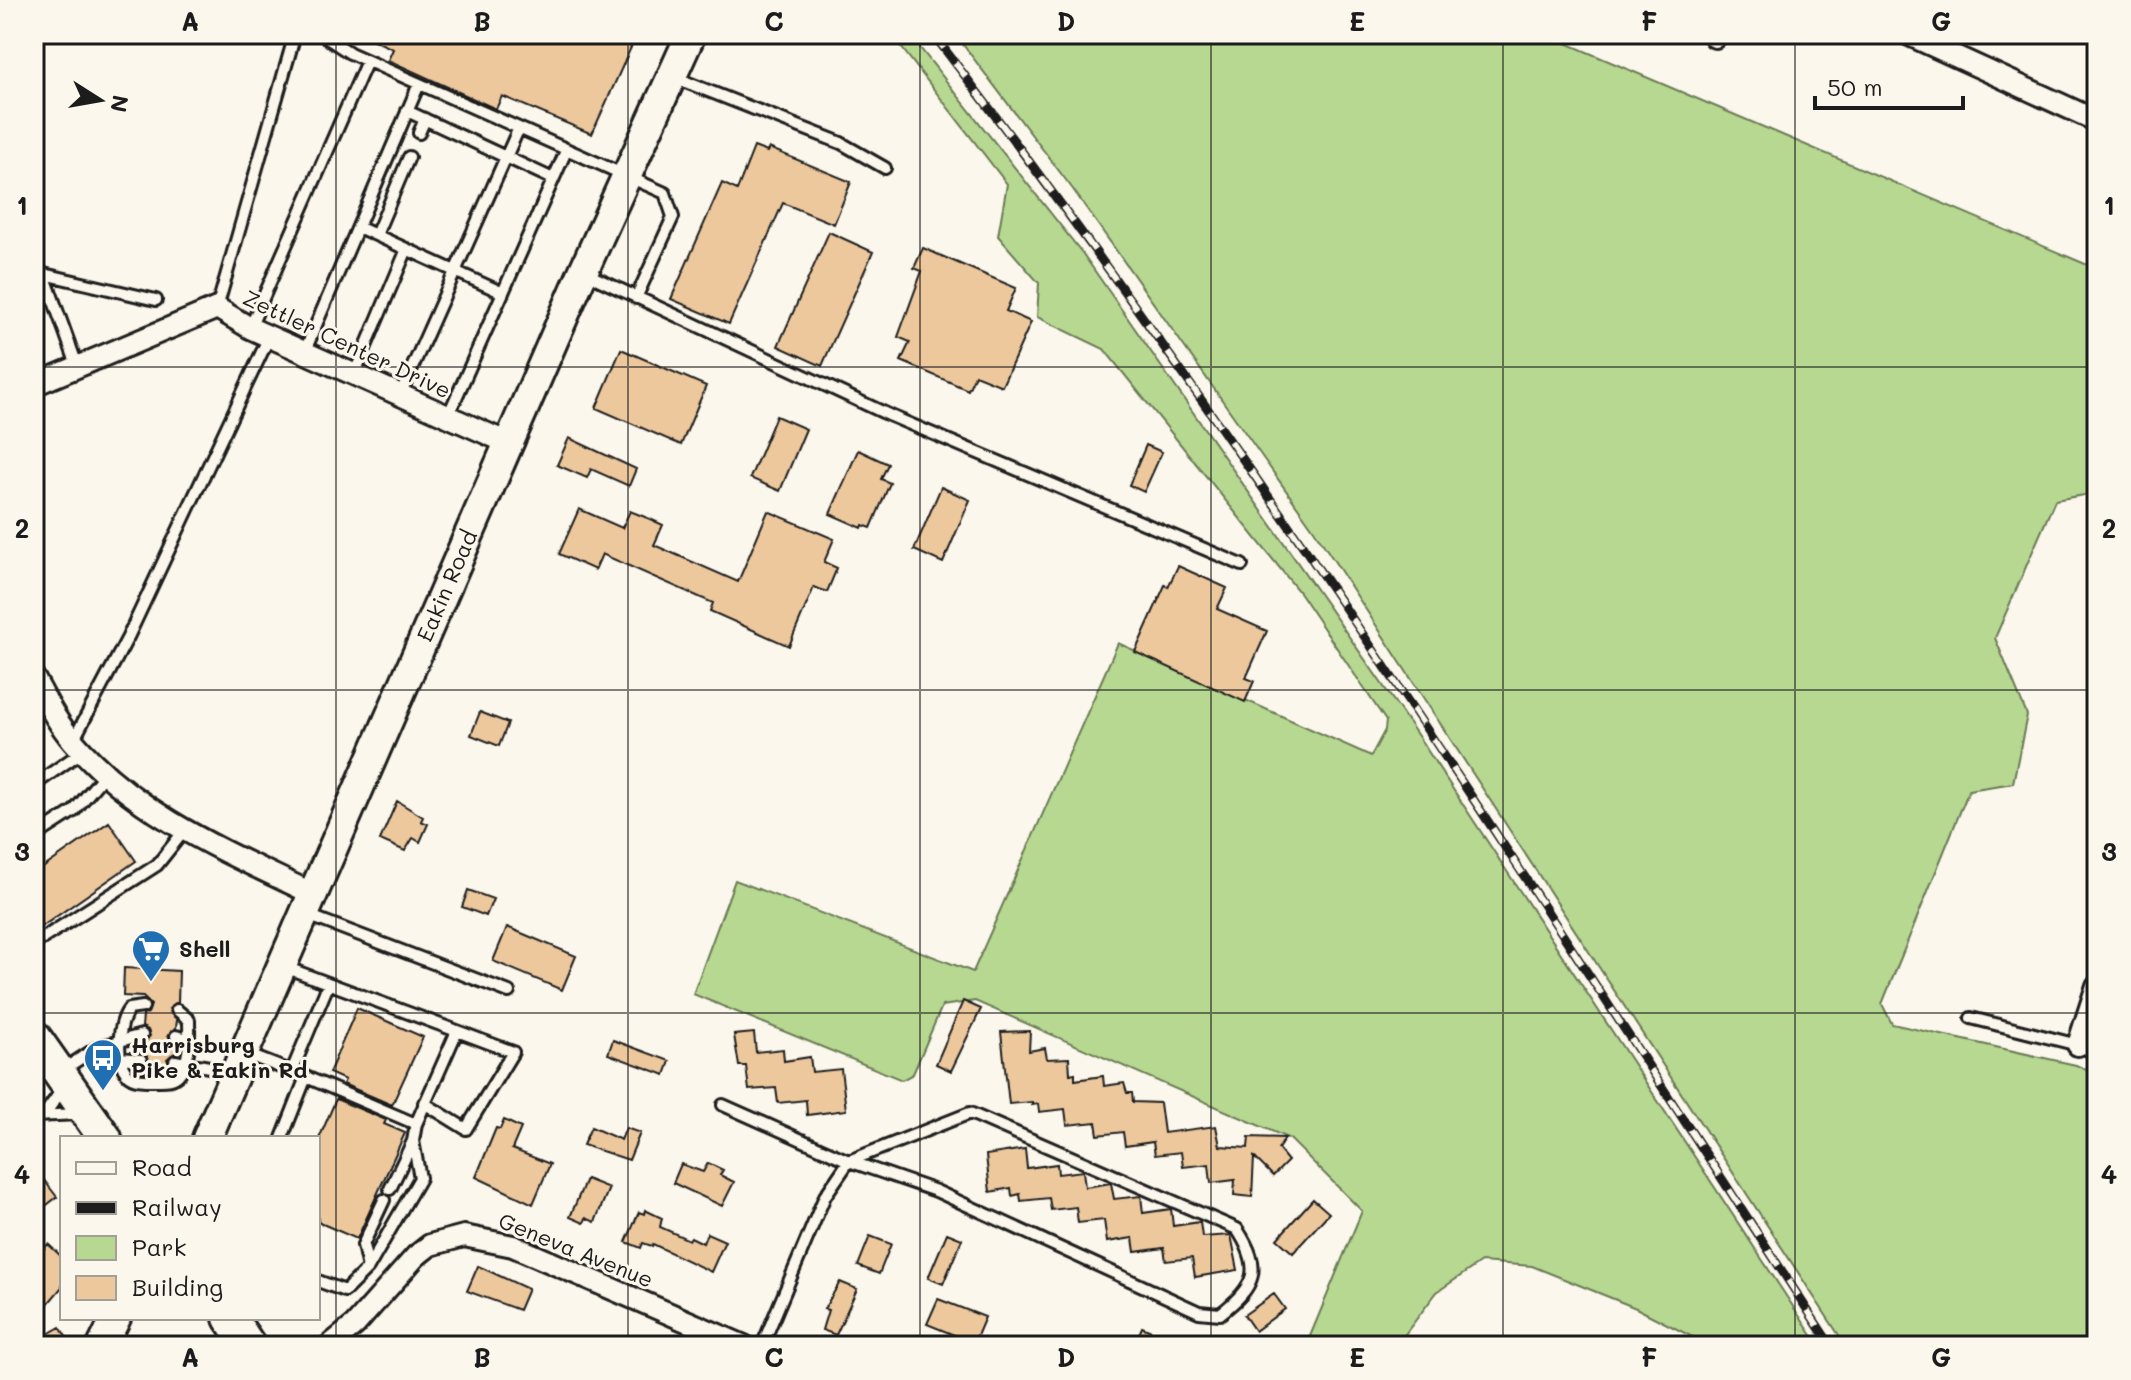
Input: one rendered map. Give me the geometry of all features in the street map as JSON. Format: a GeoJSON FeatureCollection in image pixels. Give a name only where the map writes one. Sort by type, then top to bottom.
{"type":"FeatureCollection","features":[{"type":"Feature","properties":{"kind":"main road"},"geometry":{"type":"LineString","coordinates":[[34,1037],[97,1126]]}},
{"type":"Feature","properties":{"kind":"street","name":"Eakin Road"},"geometry":{"type":"LineString","coordinates":[[208,1136],[508,443],[691,34]]}},
{"type":"Feature","properties":{"kind":"street"},"geometry":{"type":"LineString","coordinates":[[1907,34],[2097,121]]}},
{"type":"Feature","properties":{"kind":"street","name":"Zettler Center Drive"},"geometry":{"type":"LineString","coordinates":[[34,385],[217,308],[304,353],[508,443]]}},
{"type":"Feature","properties":{"kind":"street"},"geometry":{"type":"LineString","coordinates":[[34,678],[45,707],[105,774],[184,831],[307,903]]}},
{"type":"Feature","properties":{"kind":"street"},"geometry":{"type":"LineString","coordinates":[[2088,1049],[2097,986]]}},
{"type":"Feature","properties":{"kind":"street","name":"Geneva Avenue"},"geometry":{"type":"LineString","coordinates":[[329,1346],[355,1325],[416,1256],[430,1245],[464,1236],[513,1246],[744,1346]]}},
{"type":"Feature","properties":{"kind":"street"},"geometry":{"type":"LineString","coordinates":[[102,1346],[115,1320]]}},
{"type":"Feature","properties":{"kind":"lane"},"geometry":{"type":"LineString","coordinates":[[217,308],[295,34]]}},
{"type":"Feature","properties":{"kind":"lane"},"geometry":{"type":"LineString","coordinates":[[321,34],[367,61],[665,193],[672,206],[673,217],[636,298]]}},
{"type":"Feature","properties":{"kind":"lane"},"geometry":{"type":"LineString","coordinates":[[34,785],[78,746],[259,332],[367,61]]}},
{"type":"Feature","properties":{"kind":"lane"},"geometry":{"type":"LineString","coordinates":[[671,76],[841,143],[885,168]]}},
{"type":"Feature","properties":{"kind":"lane"},"geometry":{"type":"LineString","coordinates":[[304,353],[419,84]]}},
{"type":"Feature","properties":{"kind":"lane"},"geometry":{"type":"LineString","coordinates":[[407,111],[553,179]]}},
{"type":"Feature","properties":{"kind":"lane"},"geometry":{"type":"LineString","coordinates":[[419,133],[425,119]]}},
{"type":"Feature","properties":{"kind":"lane"},"geometry":{"type":"LineString","coordinates":[[400,395],[518,130]]}},
{"type":"Feature","properties":{"kind":"lane"},"geometry":{"type":"LineString","coordinates":[[448,416],[566,151]]}},
{"type":"Feature","properties":{"kind":"lane"},"geometry":{"type":"LineString","coordinates":[[376,235],[409,157]]}},
{"type":"Feature","properties":{"kind":"lane"},"geometry":{"type":"LineString","coordinates":[[358,227],[503,293]]}},
{"type":"Feature","properties":{"kind":"lane"},"geometry":{"type":"LineString","coordinates":[[354,375],[407,249]]}},
{"type":"Feature","properties":{"kind":"lane"},"geometry":{"type":"LineString","coordinates":[[34,266],[44,274],[156,300]]}},
{"type":"Feature","properties":{"kind":"lane"},"geometry":{"type":"LineString","coordinates":[[583,272],[891,416],[1242,565]]}},
{"type":"Feature","properties":{"kind":"lane"},"geometry":{"type":"LineString","coordinates":[[44,274],[78,368]]}},
{"type":"Feature","properties":{"kind":"lane"},"geometry":{"type":"LineString","coordinates":[[34,837],[74,811],[105,774]]}},
{"type":"Feature","properties":{"kind":"lane"},"geometry":{"type":"LineString","coordinates":[[34,944],[157,865],[184,831]]}},
{"type":"Feature","properties":{"kind":"lane"},"geometry":{"type":"LineString","coordinates":[[307,903],[509,992]]}},
{"type":"Feature","properties":{"kind":"lane"},"geometry":{"type":"LineString","coordinates":[[280,965],[513,1052],[466,1129],[424,1103]]}},
{"type":"Feature","properties":{"kind":"lane"},"geometry":{"type":"LineString","coordinates":[[292,1071],[328,985]]}},
{"type":"Feature","properties":{"kind":"lane"},"geometry":{"type":"LineString","coordinates":[[143,1007],[129,1009],[121,1020],[121,1058],[127,1075],[138,1080],[169,1080],[179,1074],[189,1039],[189,1020],[177,1010]]}},
{"type":"Feature","properties":{"kind":"lane"},"geometry":{"type":"LineString","coordinates":[[1971,1018],[2088,1049]]}},
{"type":"Feature","properties":{"kind":"lane"},"geometry":{"type":"LineString","coordinates":[[390,1189],[413,1141],[424,1103],[457,1031]]}},
{"type":"Feature","properties":{"kind":"lane"},"geometry":{"type":"LineString","coordinates":[[97,1126],[39,1115],[63,1077],[98,1047],[121,1038],[142,1035]]}},
{"type":"Feature","properties":{"kind":"lane"},"geometry":{"type":"LineString","coordinates":[[176,1036],[189,1039]]}},
{"type":"Feature","properties":{"kind":"lane"},"geometry":{"type":"LineString","coordinates":[[121,1058],[141,1060]]}},
{"type":"Feature","properties":{"kind":"lane"},"geometry":{"type":"LineString","coordinates":[[180,1062],[239,1062],[292,1071],[416,1124]]}},
{"type":"Feature","properties":{"kind":"lane"},"geometry":{"type":"LineString","coordinates":[[283,1136],[306,1077]]}},
{"type":"Feature","properties":{"kind":"lane"},"geometry":{"type":"LineString","coordinates":[[723,1105],[849,1161],[936,1191],[1199,1312],[1220,1314],[1245,1295],[1254,1274],[1251,1250],[1237,1229],[970,1113],[849,1161],[825,1196],[762,1346]]}},
{"type":"Feature","properties":{"kind":"lane"},"geometry":{"type":"LineString","coordinates":[[320,1282],[345,1291],[368,1268],[420,1178],[413,1141]]}},
{"type":"Feature","properties":{"kind":"lane"},"geometry":{"type":"LineString","coordinates":[[368,1268],[363,1245],[384,1200]]}},
{"type":"Feature","properties":{"kind":"green space"},"geometry":{"type":"Polygon","coordinates":[[[891,34],[909,34],[1083,254],[1416,733],[1819,1346],[1710,1346],[1636,1308],[1532,1266],[1481,1262],[1437,1292],[1396,1346],[1306,1346],[1362,1211],[1290,1139],[975,1001],[942,1006],[913,1074],[902,1080],[693,994],[735,880],[973,972],[1118,643],[1371,756],[1385,730],[1386,721],[1299,592],[1104,349],[1037,317],[1039,283],[998,236],[1007,184],[891,34]]]}},
{"type":"Feature","properties":{"kind":"green space"},"geometry":{"type":"Polygon","coordinates":[[[955,34],[1545,34],[2097,269],[2097,493],[2055,500],[1995,638],[2027,715],[2013,783],[1969,790],[1882,1004],[1892,1024],[2076,1065],[2097,1075],[2097,1346],[1846,1346],[1314,530],[1072,188],[955,34]]]}},
{"type":"Feature","properties":{"kind":"building"},"geometry":{"type":"Polygon","coordinates":[[[361,34],[637,34],[592,134],[502,96],[496,109],[388,60],[393,49],[361,34]]]}},
{"type":"Feature","properties":{"kind":"building"},"geometry":{"type":"Polygon","coordinates":[[[754,147],[767,152],[769,148],[851,182],[834,224],[783,203],[729,324],[671,299],[722,183],[737,190],[754,147]]]}},
{"type":"Feature","properties":{"kind":"building"},"geometry":{"type":"Polygon","coordinates":[[[829,232],[873,252],[822,366],[778,346],[829,232]]]}},
{"type":"Feature","properties":{"kind":"building"},"geometry":{"type":"Polygon","coordinates":[[[923,248],[1016,288],[1006,311],[1031,322],[1002,386],[975,375],[968,390],[901,361],[910,342],[898,337],[922,271],[914,268],[923,248]]]}},
{"type":"Feature","properties":{"kind":"building"},"geometry":{"type":"Polygon","coordinates":[[[621,349],[706,386],[681,445],[596,408],[621,349]]]}},
{"type":"Feature","properties":{"kind":"building"},"geometry":{"type":"Polygon","coordinates":[[[776,416],[806,429],[780,491],[750,478],[776,416]]]}},
{"type":"Feature","properties":{"kind":"building"},"geometry":{"type":"Polygon","coordinates":[[[569,438],[636,469],[629,486],[591,469],[587,478],[557,465],[569,438]]]}},
{"type":"Feature","properties":{"kind":"building"},"geometry":{"type":"Polygon","coordinates":[[[1146,445],[1162,452],[1144,492],[1129,485],[1146,445]]]}},
{"type":"Feature","properties":{"kind":"building"},"geometry":{"type":"Polygon","coordinates":[[[858,450],[888,464],[881,479],[890,483],[871,528],[863,525],[862,528],[830,514],[858,450]]]}},
{"type":"Feature","properties":{"kind":"building"},"geometry":{"type":"Polygon","coordinates":[[[941,487],[970,500],[943,563],[914,550],[941,487]]]}},
{"type":"Feature","properties":{"kind":"building"},"geometry":{"type":"Polygon","coordinates":[[[579,509],[622,528],[630,511],[650,519],[663,525],[654,545],[738,582],[768,511],[834,539],[824,562],[837,568],[827,592],[814,587],[789,646],[710,611],[713,603],[602,554],[595,570],[559,554],[579,509]]]}},
{"type":"Feature","properties":{"kind":"building"},"geometry":{"type":"Polygon","coordinates":[[[1178,566],[1227,588],[1217,609],[1267,631],[1246,678],[1254,681],[1245,702],[1135,652],[1165,585],[1168,587],[1178,566]]]}},
{"type":"Feature","properties":{"kind":"building"},"geometry":{"type":"Polygon","coordinates":[[[480,712],[508,723],[499,746],[471,735],[480,712]]]}},
{"type":"Feature","properties":{"kind":"building"},"geometry":{"type":"Polygon","coordinates":[[[397,801],[423,817],[421,821],[428,824],[420,842],[413,838],[405,851],[380,840],[397,801]]]}},
{"type":"Feature","properties":{"kind":"building"},"geometry":{"type":"Polygon","coordinates":[[[109,822],[136,861],[34,932],[34,874],[109,822]]]}},
{"type":"Feature","properties":{"kind":"building"},"geometry":{"type":"Polygon","coordinates":[[[468,890],[493,899],[486,916],[462,907],[468,890]]]}},
{"type":"Feature","properties":{"kind":"building"},"geometry":{"type":"Polygon","coordinates":[[[507,927],[576,956],[562,990],[493,961],[507,927]]]}},
{"type":"Feature","properties":{"kind":"building","name":"Shell"},"geometry":{"type":"Polygon","coordinates":[[[124,968],[179,971],[178,1002],[169,1009],[177,1020],[176,1028],[168,1035],[176,1044],[175,1053],[167,1059],[173,1069],[170,1071],[140,1072],[149,1062],[141,1052],[141,1043],[150,1036],[148,1030],[142,1027],[143,1015],[148,1013],[151,1005],[143,997],[123,996],[124,968]]]}},
{"type":"Feature","properties":{"kind":"building"},"geometry":{"type":"Polygon","coordinates":[[[963,1001],[981,1009],[951,1071],[936,1064],[963,1001]]]}},
{"type":"Feature","properties":{"kind":"building"},"geometry":{"type":"Polygon","coordinates":[[[357,1008],[423,1037],[392,1105],[343,1084],[345,1080],[329,1073],[357,1008]]]}},
{"type":"Feature","properties":{"kind":"building"},"geometry":{"type":"Polygon","coordinates":[[[1030,1031],[1029,1051],[1045,1048],[1047,1059],[1069,1058],[1070,1074],[1075,1073],[1075,1080],[1103,1076],[1104,1086],[1124,1083],[1127,1093],[1132,1093],[1133,1102],[1160,1103],[1164,1133],[1216,1126],[1220,1146],[1248,1148],[1249,1137],[1285,1138],[1278,1149],[1288,1161],[1273,1176],[1254,1157],[1252,1197],[1234,1195],[1235,1180],[1211,1183],[1209,1164],[1183,1167],[1181,1152],[1155,1155],[1153,1142],[1125,1146],[1123,1132],[1098,1135],[1096,1122],[1067,1125],[1065,1109],[1039,1112],[1038,1104],[1032,1105],[1032,1102],[1009,1104],[1001,1032],[1030,1031]]]}},
{"type":"Feature","properties":{"kind":"building"},"geometry":{"type":"Polygon","coordinates":[[[754,1033],[756,1052],[783,1049],[784,1061],[810,1057],[812,1072],[841,1069],[846,1110],[807,1115],[806,1100],[778,1103],[776,1088],[749,1090],[746,1066],[739,1066],[734,1035],[754,1033]]]}},
{"type":"Feature","properties":{"kind":"building"},"geometry":{"type":"Polygon","coordinates":[[[613,1040],[670,1061],[665,1075],[608,1054],[613,1040]]]}},
{"type":"Feature","properties":{"kind":"building"},"geometry":{"type":"Polygon","coordinates":[[[336,1099],[386,1120],[384,1124],[405,1133],[357,1239],[320,1223],[320,1136],[336,1099]]]}},
{"type":"Feature","properties":{"kind":"building"},"geometry":{"type":"Polygon","coordinates":[[[504,1120],[521,1128],[512,1149],[550,1164],[533,1204],[476,1177],[496,1128],[500,1129],[504,1120]]]}},
{"type":"Feature","properties":{"kind":"building"},"geometry":{"type":"Polygon","coordinates":[[[591,1127],[621,1140],[626,1128],[640,1133],[629,1160],[583,1145],[591,1127]]]}},
{"type":"Feature","properties":{"kind":"building"},"geometry":{"type":"Polygon","coordinates":[[[1025,1149],[1027,1168],[1057,1164],[1058,1174],[1083,1171],[1085,1187],[1111,1183],[1114,1199],[1141,1196],[1143,1213],[1171,1209],[1173,1226],[1200,1222],[1202,1237],[1231,1235],[1238,1270],[1195,1277],[1192,1258],[1166,1261],[1164,1248],[1135,1252],[1133,1238],[1107,1242],[1104,1220],[1078,1223],[1076,1207],[1051,1210],[1049,1198],[1021,1201],[1020,1194],[1012,1196],[1011,1188],[990,1192],[986,1155],[1025,1149]]]}},
{"type":"Feature","properties":{"kind":"building"},"geometry":{"type":"Polygon","coordinates":[[[708,1163],[723,1170],[720,1175],[734,1182],[722,1206],[673,1183],[681,1164],[703,1172],[708,1163]]]}},
{"type":"Feature","properties":{"kind":"building"},"geometry":{"type":"Polygon","coordinates":[[[34,1167],[57,1197],[34,1215],[34,1167]]]}},
{"type":"Feature","properties":{"kind":"building"},"geometry":{"type":"Polygon","coordinates":[[[586,1179],[609,1188],[595,1222],[586,1218],[584,1223],[570,1217],[586,1179]]]}},
{"type":"Feature","properties":{"kind":"building"},"geometry":{"type":"Polygon","coordinates":[[[1313,1199],[1329,1213],[1293,1253],[1277,1239],[1313,1199]]]}},
{"type":"Feature","properties":{"kind":"building"},"geometry":{"type":"Polygon","coordinates":[[[645,1210],[662,1218],[660,1227],[689,1240],[691,1237],[703,1243],[707,1233],[725,1241],[711,1272],[653,1244],[643,1243],[641,1248],[626,1242],[639,1212],[644,1214],[645,1210]]]}},
{"type":"Feature","properties":{"kind":"building"},"geometry":{"type":"Polygon","coordinates":[[[947,1233],[962,1239],[943,1284],[928,1278],[947,1233]]]}},
{"type":"Feature","properties":{"kind":"building"},"geometry":{"type":"Polygon","coordinates":[[[870,1236],[891,1244],[879,1274],[858,1266],[870,1236]]]}},
{"type":"Feature","properties":{"kind":"building"},"geometry":{"type":"Polygon","coordinates":[[[48,1244],[60,1255],[60,1289],[46,1306],[34,1296],[34,1260],[48,1244]]]}},
{"type":"Feature","properties":{"kind":"building"},"geometry":{"type":"Polygon","coordinates":[[[478,1266],[528,1289],[519,1310],[467,1291],[478,1266]]]}},
{"type":"Feature","properties":{"kind":"building"},"geometry":{"type":"Polygon","coordinates":[[[840,1282],[857,1289],[836,1335],[822,1330],[828,1310],[824,1309],[840,1282]]]}},
{"type":"Feature","properties":{"kind":"building"},"geometry":{"type":"Polygon","coordinates":[[[1274,1294],[1285,1309],[1255,1331],[1244,1315],[1274,1294]]]}},
{"type":"Feature","properties":{"kind":"building"},"geometry":{"type":"Polygon","coordinates":[[[938,1299],[985,1317],[974,1343],[927,1324],[938,1299]]]}},
{"type":"Feature","properties":{"kind":"building"},"geometry":{"type":"Polygon","coordinates":[[[60,1327],[72,1346],[43,1346],[39,1339],[60,1327]]]}},
{"type":"Feature","properties":{"kind":"building"},"geometry":{"type":"Polygon","coordinates":[[[1142,1327],[1185,1346],[1134,1346],[1142,1327]]]}},
{"type":"Feature","properties":{"kind":"railway"},"geometry":{"type":"LineString","coordinates":[[933,34],[1169,354],[1283,517],[1505,846],[1831,1346]]}},
{"type":"Feature","properties":{"kind":"place","name":"Shell"},"geometry":{"type":"Point","coordinates":[151,983]}},
{"type":"Feature","properties":{"kind":"place","name":"Harrisburg Pike & Eakin Rd"},"geometry":{"type":"Point","coordinates":[103,1092]}}]}
